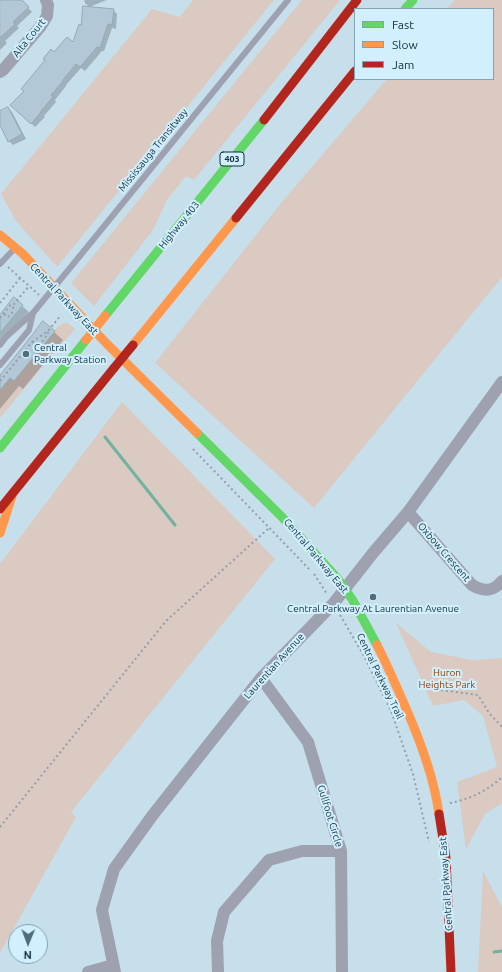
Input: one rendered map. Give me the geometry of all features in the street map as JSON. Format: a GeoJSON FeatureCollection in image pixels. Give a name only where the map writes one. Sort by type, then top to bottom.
{"type":"FeatureCollection","features":[{"type":"Feature","properties":{"kind":"main road","name":"Highway 403"},"geometry":{"type":"LineString","coordinates":[[0,448],[268,115],[357,0]]}},
{"type":"Feature","properties":{"kind":"main road"},"geometry":{"type":"LineString","coordinates":[[406,8],[412,0]]}},
{"type":"Feature","properties":{"kind":"main road"},"geometry":{"type":"LineString","coordinates":[[0,509],[354,72]]}},
{"type":"Feature","properties":{"kind":"main road","name":"Central Parkway East"},"geometry":{"type":"LineString","coordinates":[[1,234],[23,254],[106,344],[282,517],[338,579],[352,599],[389,668],[416,731],[429,769],[438,805],[446,858],[451,972]]}},
{"type":"Feature","properties":{"kind":"main road"},"geometry":{"type":"LineString","coordinates":[[0,533],[13,494]]}},
{"type":"Feature","properties":{"kind":"street","name":"Alta Court"},"geometry":{"type":"LineString","coordinates":[[0,72],[41,26],[47,16],[48,5],[46,0]]}},
{"type":"Feature","properties":{"kind":"street","name":"Laurentian Avenue"},"geometry":{"type":"LineString","coordinates":[[114,968],[102,910],[114,869],[152,816],[261,678],[333,604],[373,553],[408,512],[502,382]]}},
{"type":"Feature","properties":{"kind":"street","name":"Oxbow Crescent"},"geometry":{"type":"LineString","coordinates":[[408,512],[472,585],[478,589],[488,590],[497,587],[502,581]]}},
{"type":"Feature","properties":{"kind":"street","name":"Gullfoot Circle"},"geometry":{"type":"LineString","coordinates":[[261,678],[308,742],[341,851],[342,972]]}},
{"type":"Feature","properties":{"kind":"street"},"geometry":{"type":"LineString","coordinates":[[218,972],[217,941],[224,912],[269,860],[302,851],[341,851]]}},
{"type":"Feature","properties":{"kind":"street"},"geometry":{"type":"LineString","coordinates":[[88,972],[114,968]]}},
{"type":"Feature","properties":{"kind":"lane","name":"Mississauga Transitway"},"geometry":{"type":"LineString","coordinates":[[0,345],[6,337],[34,313],[288,0]]}},
{"type":"Feature","properties":{"kind":"lane"},"geometry":{"type":"LineString","coordinates":[[0,264],[15,247]]}},
{"type":"Feature","properties":{"kind":"lane","name":"Mississauga Transitway"},"geometry":{"type":"LineString","coordinates":[[0,365],[29,330],[34,313]]}},
{"type":"Feature","properties":{"kind":"path"},"geometry":{"type":"LineString","coordinates":[[0,303],[20,277]]}},
{"type":"Feature","properties":{"kind":"path"},"geometry":{"type":"LineString","coordinates":[[0,318],[11,304],[14,304],[30,286]]}},
{"type":"Feature","properties":{"kind":"path"},"geometry":{"type":"LineString","coordinates":[[4,314],[8,318],[12,313],[14,304]]}},
{"type":"Feature","properties":{"kind":"path"},"geometry":{"type":"LineString","coordinates":[[0,382],[32,342],[48,331],[61,315]]}},
{"type":"Feature","properties":{"kind":"path"},"geometry":{"type":"LineString","coordinates":[[32,342],[38,347],[48,334],[48,331]]}},
{"type":"Feature","properties":{"kind":"path"},"geometry":{"type":"LineString","coordinates":[[0,827],[166,621],[282,517]]}},
{"type":"Feature","properties":{"kind":"path","name":"Central Parkway Trail"},"geometry":{"type":"LineString","coordinates":[[340,614],[364,656],[391,711],[413,774],[430,846]]}},
{"type":"Feature","properties":{"kind":"path"},"geometry":{"type":"LineString","coordinates":[[441,690],[478,695],[489,713],[502,727]]}},
{"type":"Feature","properties":{"kind":"path"},"geometry":{"type":"LineString","coordinates":[[438,805],[461,802],[493,786],[502,778]]}},
{"type":"Feature","properties":{"kind":"green space"},"geometry":{"type":"Polygon","coordinates":[[[193,0],[274,0],[57,267],[16,221],[1,194],[152,9],[180,17],[193,0]]]}},
{"type":"Feature","properties":{"kind":"green space"},"geometry":{"type":"Polygon","coordinates":[[[302,0],[340,0],[194,180],[186,176],[167,200],[153,230],[94,306],[71,283],[302,0]]]}},
{"type":"Feature","properties":{"kind":"green space"},"geometry":{"type":"Polygon","coordinates":[[[455,0],[502,0],[502,277],[314,508],[155,363],[281,203],[386,80],[494,80],[494,8],[448,8],[455,0]]]}},
{"type":"Feature","properties":{"kind":"green space"},"geometry":{"type":"Polygon","coordinates":[[[68,323],[75,329],[0,418],[0,390],[10,378],[14,381],[58,326],[68,323]]]}},
{"type":"Feature","properties":{"kind":"green space"},"geometry":{"type":"Polygon","coordinates":[[[122,402],[275,559],[71,812],[76,817],[16,924],[8,924],[8,939],[0,953],[0,564],[122,402]]]}},
{"type":"Feature","properties":{"kind":"green space","name":"Huron Heights Park"},"geometry":{"type":"Polygon","coordinates":[[[396,623],[431,652],[472,660],[502,658],[502,803],[485,814],[466,849],[457,782],[497,767],[483,716],[464,700],[433,706],[396,623]]]}},
{"type":"Feature","properties":{"kind":"green space"},"geometry":{"type":"Polygon","coordinates":[[[483,871],[502,907],[502,972],[478,972],[483,871]]]}},
{"type":"Feature","properties":{"kind":"building"},"geometry":{"type":"Polygon","coordinates":[[[0,0],[22,0],[29,7],[13,22],[15,24],[0,38],[0,0]]]}},
{"type":"Feature","properties":{"kind":"building"},"geometry":{"type":"Polygon","coordinates":[[[83,6],[114,9],[112,25],[108,24],[100,48],[97,47],[80,67],[76,64],[51,95],[53,97],[31,124],[10,105],[24,91],[21,89],[45,60],[43,59],[51,49],[54,52],[67,37],[73,42],[79,24],[81,25],[83,6]]]}},
{"type":"Feature","properties":{"kind":"building"},"geometry":{"type":"Polygon","coordinates":[[[8,107],[22,134],[8,142],[0,125],[0,111],[8,107]]]}},
{"type":"Feature","properties":{"kind":"building"},"geometry":{"type":"Polygon","coordinates":[[[14,297],[23,305],[0,333],[0,315],[14,297]]]}},
{"type":"Feature","properties":{"kind":"building","name":"Central Parkway Station"},"geometry":{"type":"Polygon","coordinates":[[[43,321],[55,331],[14,381],[10,378],[0,390],[0,375],[43,321]]]}},
{"type":"Feature","properties":{"kind":"waterway"},"geometry":{"type":"LineString","coordinates":[[105,437],[175,525]]}},
{"type":"Feature","properties":{"kind":"waterway"},"geometry":{"type":"LineString","coordinates":[[494,952],[502,951]]}},
{"type":"Feature","properties":{"kind":"traffic: fast"},"geometry":{"type":"LineString","coordinates":[[406,8],[413,0]]}},
{"type":"Feature","properties":{"kind":"traffic: fast"},"geometry":{"type":"LineString","coordinates":[[105,316],[264,120]]}},
{"type":"Feature","properties":{"kind":"traffic: fast"},"geometry":{"type":"LineString","coordinates":[[0,448],[86,340]]}},
{"type":"Feature","properties":{"kind":"traffic: fast"},"geometry":{"type":"LineString","coordinates":[[197,433],[282,517],[338,579],[352,599],[377,645]]}},
{"type":"Feature","properties":{"kind":"traffic: slow"},"geometry":{"type":"LineString","coordinates":[[133,345],[236,218]]}},
{"type":"Feature","properties":{"kind":"traffic: slow"},"geometry":{"type":"LineString","coordinates":[[0,235],[23,254],[106,343],[197,433]]}},
{"type":"Feature","properties":{"kind":"traffic: slow"},"geometry":{"type":"LineString","coordinates":[[86,340],[105,316]]}},
{"type":"Feature","properties":{"kind":"traffic: slow"},"geometry":{"type":"LineString","coordinates":[[0,533],[12,496]]}},
{"type":"Feature","properties":{"kind":"traffic: slow"},"geometry":{"type":"LineString","coordinates":[[377,645],[411,719],[421,745],[434,786],[439,814]]}},
{"type":"Feature","properties":{"kind":"traffic: jam"},"geometry":{"type":"LineString","coordinates":[[264,120],[357,0]]}},
{"type":"Feature","properties":{"kind":"traffic: jam"},"geometry":{"type":"LineString","coordinates":[[236,218],[354,72]]}},
{"type":"Feature","properties":{"kind":"traffic: jam"},"geometry":{"type":"LineString","coordinates":[[114,368],[133,345]]}},
{"type":"Feature","properties":{"kind":"traffic: jam"},"geometry":{"type":"LineString","coordinates":[[0,509],[114,368]]}},
{"type":"Feature","properties":{"kind":"traffic: jam"},"geometry":{"type":"LineString","coordinates":[[439,814],[446,858],[451,972]]}},
{"type":"Feature","properties":{"kind":"place","name":"Central Parkway Station"},"geometry":{"type":"Point","coordinates":[26,354]}},
{"type":"Feature","properties":{"kind":"place","name":"Central Parkway At Laurentian Avenue"},"geometry":{"type":"Point","coordinates":[373,597]}}]}
